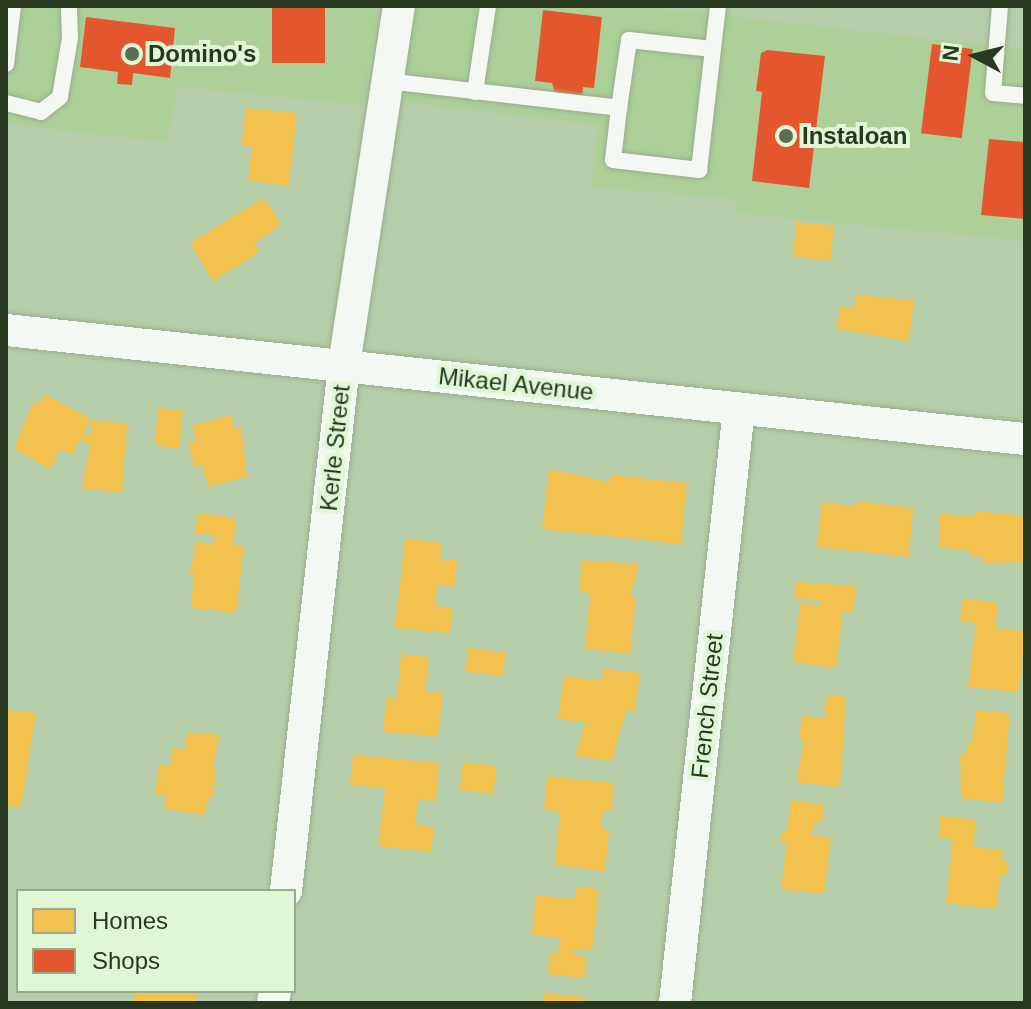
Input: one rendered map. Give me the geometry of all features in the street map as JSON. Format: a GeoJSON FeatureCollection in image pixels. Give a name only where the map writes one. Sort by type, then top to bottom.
{"type":"FeatureCollection","features":[{"type":"Feature","properties":{"kind":"street","name":"Kerle Street"},"geometry":{"type":"LineString","coordinates":[[286,889],[344,365],[399,6]]}},
{"type":"Feature","properties":{"kind":"street","name":"Mikael Avenue"},"geometry":{"type":"LineString","coordinates":[[6,330],[1025,439]]}},
{"type":"Feature","properties":{"kind":"street","name":"French Street"},"geometry":{"type":"LineString","coordinates":[[675,1003],[739,408]]}},
{"type":"Feature","properties":{"kind":"lane"},"geometry":{"type":"LineString","coordinates":[[6,64],[13,6]]}},
{"type":"Feature","properties":{"kind":"lane"},"geometry":{"type":"LineString","coordinates":[[6,103],[41,112],[60,97],[70,38],[69,6]]}},
{"type":"Feature","properties":{"kind":"lane"},"geometry":{"type":"LineString","coordinates":[[475,92],[488,6]]}},
{"type":"Feature","properties":{"kind":"lane"},"geometry":{"type":"LineString","coordinates":[[713,49],[629,40],[613,160],[699,170],[718,6]]}},
{"type":"Feature","properties":{"kind":"lane"},"geometry":{"type":"LineString","coordinates":[[1000,6],[993,93],[1025,96]]}},
{"type":"Feature","properties":{"kind":"lane"},"geometry":{"type":"LineString","coordinates":[[387,81],[619,108]]}},
{"type":"Feature","properties":{"kind":"shaded area"},"geometry":{"type":"Polygon","coordinates":[[[6,6],[374,6],[376,25],[363,105],[178,87],[167,142],[6,124],[6,6]]]}},
{"type":"Feature","properties":{"kind":"shaded area"},"geometry":{"type":"Polygon","coordinates":[[[418,6],[633,6],[1025,49],[1025,241],[735,213],[736,199],[592,187],[598,125],[398,102],[406,37],[418,6]]]}},
{"type":"Feature","properties":{"kind":"building: Homes"},"geometry":{"type":"Polygon","coordinates":[[[246,108],[297,113],[289,186],[248,180],[252,145],[242,145],[246,108]]]}},
{"type":"Feature","properties":{"kind":"building: Homes"},"geometry":{"type":"Polygon","coordinates":[[[263,198],[281,224],[254,244],[259,252],[213,281],[190,243],[263,198]]]}},
{"type":"Feature","properties":{"kind":"building: Homes"},"geometry":{"type":"Polygon","coordinates":[[[796,222],[834,225],[831,260],[793,257],[796,222]]]}},
{"type":"Feature","properties":{"kind":"building: Homes"},"geometry":{"type":"Polygon","coordinates":[[[856,295],[914,300],[909,341],[837,329],[840,306],[854,308],[856,295]]]}},
{"type":"Feature","properties":{"kind":"building: Homes"},"geometry":{"type":"Polygon","coordinates":[[[44,394],[91,419],[84,432],[91,436],[92,420],[127,424],[122,493],[82,488],[90,445],[80,439],[72,455],[60,449],[50,469],[14,449],[33,402],[38,405],[44,394]]]}},
{"type":"Feature","properties":{"kind":"building: Homes"},"geometry":{"type":"Polygon","coordinates":[[[158,408],[183,410],[180,448],[155,446],[158,408]]]}},
{"type":"Feature","properties":{"kind":"building: Homes"},"geometry":{"type":"Polygon","coordinates":[[[231,415],[235,429],[241,427],[247,476],[208,487],[202,464],[194,467],[188,442],[196,441],[192,426],[231,415]]]}},
{"type":"Feature","properties":{"kind":"building: Homes"},"geometry":{"type":"Polygon","coordinates":[[[549,469],[610,482],[611,475],[687,483],[681,544],[542,529],[549,469]]]}},
{"type":"Feature","properties":{"kind":"building: Homes"},"geometry":{"type":"Polygon","coordinates":[[[857,501],[913,508],[909,557],[817,547],[822,502],[856,506],[857,501]]]}},
{"type":"Feature","properties":{"kind":"building: Homes"},"geometry":{"type":"Polygon","coordinates":[[[976,511],[1025,516],[1025,562],[983,563],[984,557],[971,556],[971,551],[939,547],[939,514],[975,516],[976,511]]]}},
{"type":"Feature","properties":{"kind":"building: Homes"},"geometry":{"type":"Polygon","coordinates":[[[198,513],[236,518],[233,545],[244,546],[236,612],[191,608],[194,574],[189,573],[197,542],[214,544],[215,535],[195,533],[198,513]]]}},
{"type":"Feature","properties":{"kind":"building: Homes"},"geometry":{"type":"Polygon","coordinates":[[[405,539],[442,543],[440,559],[457,560],[455,586],[437,584],[435,606],[453,608],[450,633],[395,628],[405,539]]]}},
{"type":"Feature","properties":{"kind":"building: Homes"},"geometry":{"type":"Polygon","coordinates":[[[582,560],[639,564],[630,596],[636,597],[630,654],[585,649],[590,593],[579,592],[582,560]]]}},
{"type":"Feature","properties":{"kind":"building: Homes"},"geometry":{"type":"Polygon","coordinates":[[[796,582],[856,586],[853,612],[843,610],[836,668],[793,662],[800,603],[821,606],[821,601],[794,598],[796,582]]]}},
{"type":"Feature","properties":{"kind":"building: Homes"},"geometry":{"type":"Polygon","coordinates":[[[963,598],[998,603],[995,628],[1025,631],[1019,692],[968,687],[976,623],[960,621],[963,598]]]}},
{"type":"Feature","properties":{"kind":"building: Homes"},"geometry":{"type":"Polygon","coordinates":[[[468,648],[506,652],[503,676],[465,672],[468,648]]]}},
{"type":"Feature","properties":{"kind":"building: Homes"},"geometry":{"type":"Polygon","coordinates":[[[401,654],[429,657],[425,692],[443,693],[438,736],[383,732],[386,698],[397,699],[401,654]]]}},
{"type":"Feature","properties":{"kind":"building: Homes"},"geometry":{"type":"Polygon","coordinates":[[[603,669],[640,673],[635,711],[626,710],[612,761],[575,756],[586,722],[558,719],[564,676],[602,681],[603,669]]]}},
{"type":"Feature","properties":{"kind":"building: Homes"},"geometry":{"type":"Polygon","coordinates":[[[827,695],[846,697],[840,787],[796,782],[804,741],[799,740],[802,716],[825,718],[827,695]]]}},
{"type":"Feature","properties":{"kind":"building: Homes"},"geometry":{"type":"Polygon","coordinates":[[[6,710],[36,713],[21,807],[6,805],[6,710]]]}},
{"type":"Feature","properties":{"kind":"building: Homes"},"geometry":{"type":"Polygon","coordinates":[[[976,710],[1010,713],[1002,803],[961,798],[960,754],[966,755],[967,742],[972,743],[976,710]]]}},
{"type":"Feature","properties":{"kind":"building: Homes"},"geometry":{"type":"Polygon","coordinates":[[[187,732],[220,735],[212,768],[216,768],[213,798],[208,798],[205,815],[164,809],[167,786],[164,796],[155,794],[159,763],[170,767],[172,748],[185,750],[187,732]]]}},
{"type":"Feature","properties":{"kind":"building: Homes"},"geometry":{"type":"Polygon","coordinates":[[[353,755],[439,763],[436,801],[418,799],[415,824],[434,827],[431,852],[378,846],[385,788],[350,785],[353,755]]]}},
{"type":"Feature","properties":{"kind":"building: Homes"},"geometry":{"type":"Polygon","coordinates":[[[463,762],[497,766],[493,794],[460,790],[463,762]]]}},
{"type":"Feature","properties":{"kind":"building: Homes"},"geometry":{"type":"Polygon","coordinates":[[[547,776],[614,783],[611,812],[602,812],[601,829],[609,830],[605,871],[555,865],[560,811],[544,810],[547,776]]]}},
{"type":"Feature","properties":{"kind":"building: Homes"},"geometry":{"type":"Polygon","coordinates":[[[791,800],[824,804],[822,823],[814,822],[812,835],[831,838],[824,894],[781,889],[787,842],[780,841],[781,832],[787,832],[791,800]]]}},
{"type":"Feature","properties":{"kind":"building: Homes"},"geometry":{"type":"Polygon","coordinates":[[[940,816],[976,820],[973,847],[1003,850],[1002,861],[1008,861],[1006,876],[1000,875],[996,909],[946,903],[953,839],[938,837],[940,816]]]}},
{"type":"Feature","properties":{"kind":"building: Homes"},"geometry":{"type":"Polygon","coordinates":[[[576,887],[599,889],[592,950],[574,949],[573,955],[587,957],[585,978],[548,974],[550,953],[558,954],[559,938],[532,935],[536,895],[574,899],[576,887]]]}},
{"type":"Feature","properties":{"kind":"building: Homes"},"geometry":{"type":"Polygon","coordinates":[[[133,993],[195,993],[195,1002],[133,1002],[133,993]]]}},
{"type":"Feature","properties":{"kind":"building: Homes"},"geometry":{"type":"Polygon","coordinates":[[[544,993],[585,997],[585,1003],[543,1003],[544,993]]]}},
{"type":"Feature","properties":{"kind":"building: Shops"},"geometry":{"type":"Polygon","coordinates":[[[272,6],[325,6],[325,63],[272,63],[272,6]]]}},
{"type":"Feature","properties":{"kind":"building: Shops"},"geometry":{"type":"Polygon","coordinates":[[[543,10],[602,17],[594,88],[583,87],[582,99],[556,96],[552,83],[535,81],[543,10]]]}},
{"type":"Feature","properties":{"kind":"building: Shops"},"geometry":{"type":"Polygon","coordinates":[[[86,17],[175,28],[170,78],[133,73],[132,85],[117,84],[118,72],[80,67],[86,17]]]}},
{"type":"Feature","properties":{"kind":"building: Shops"},"geometry":{"type":"Polygon","coordinates":[[[932,44],[973,49],[962,138],[921,133],[932,44]]]}},
{"type":"Feature","properties":{"kind":"building: Shops","name":"Instaloan"},"geometry":{"type":"Polygon","coordinates":[[[767,50],[825,56],[809,188],[752,181],[762,92],[756,91],[761,53],[767,50]]]}},
{"type":"Feature","properties":{"kind":"building: Shops"},"geometry":{"type":"Polygon","coordinates":[[[989,139],[1025,142],[1025,219],[981,215],[989,139]]]}},
{"type":"Feature","properties":{"kind":"place","name":"Domino's"},"geometry":{"type":"Point","coordinates":[132,54]}},
{"type":"Feature","properties":{"kind":"place","name":"Instaloan"},"geometry":{"type":"Point","coordinates":[786,136]}}]}
